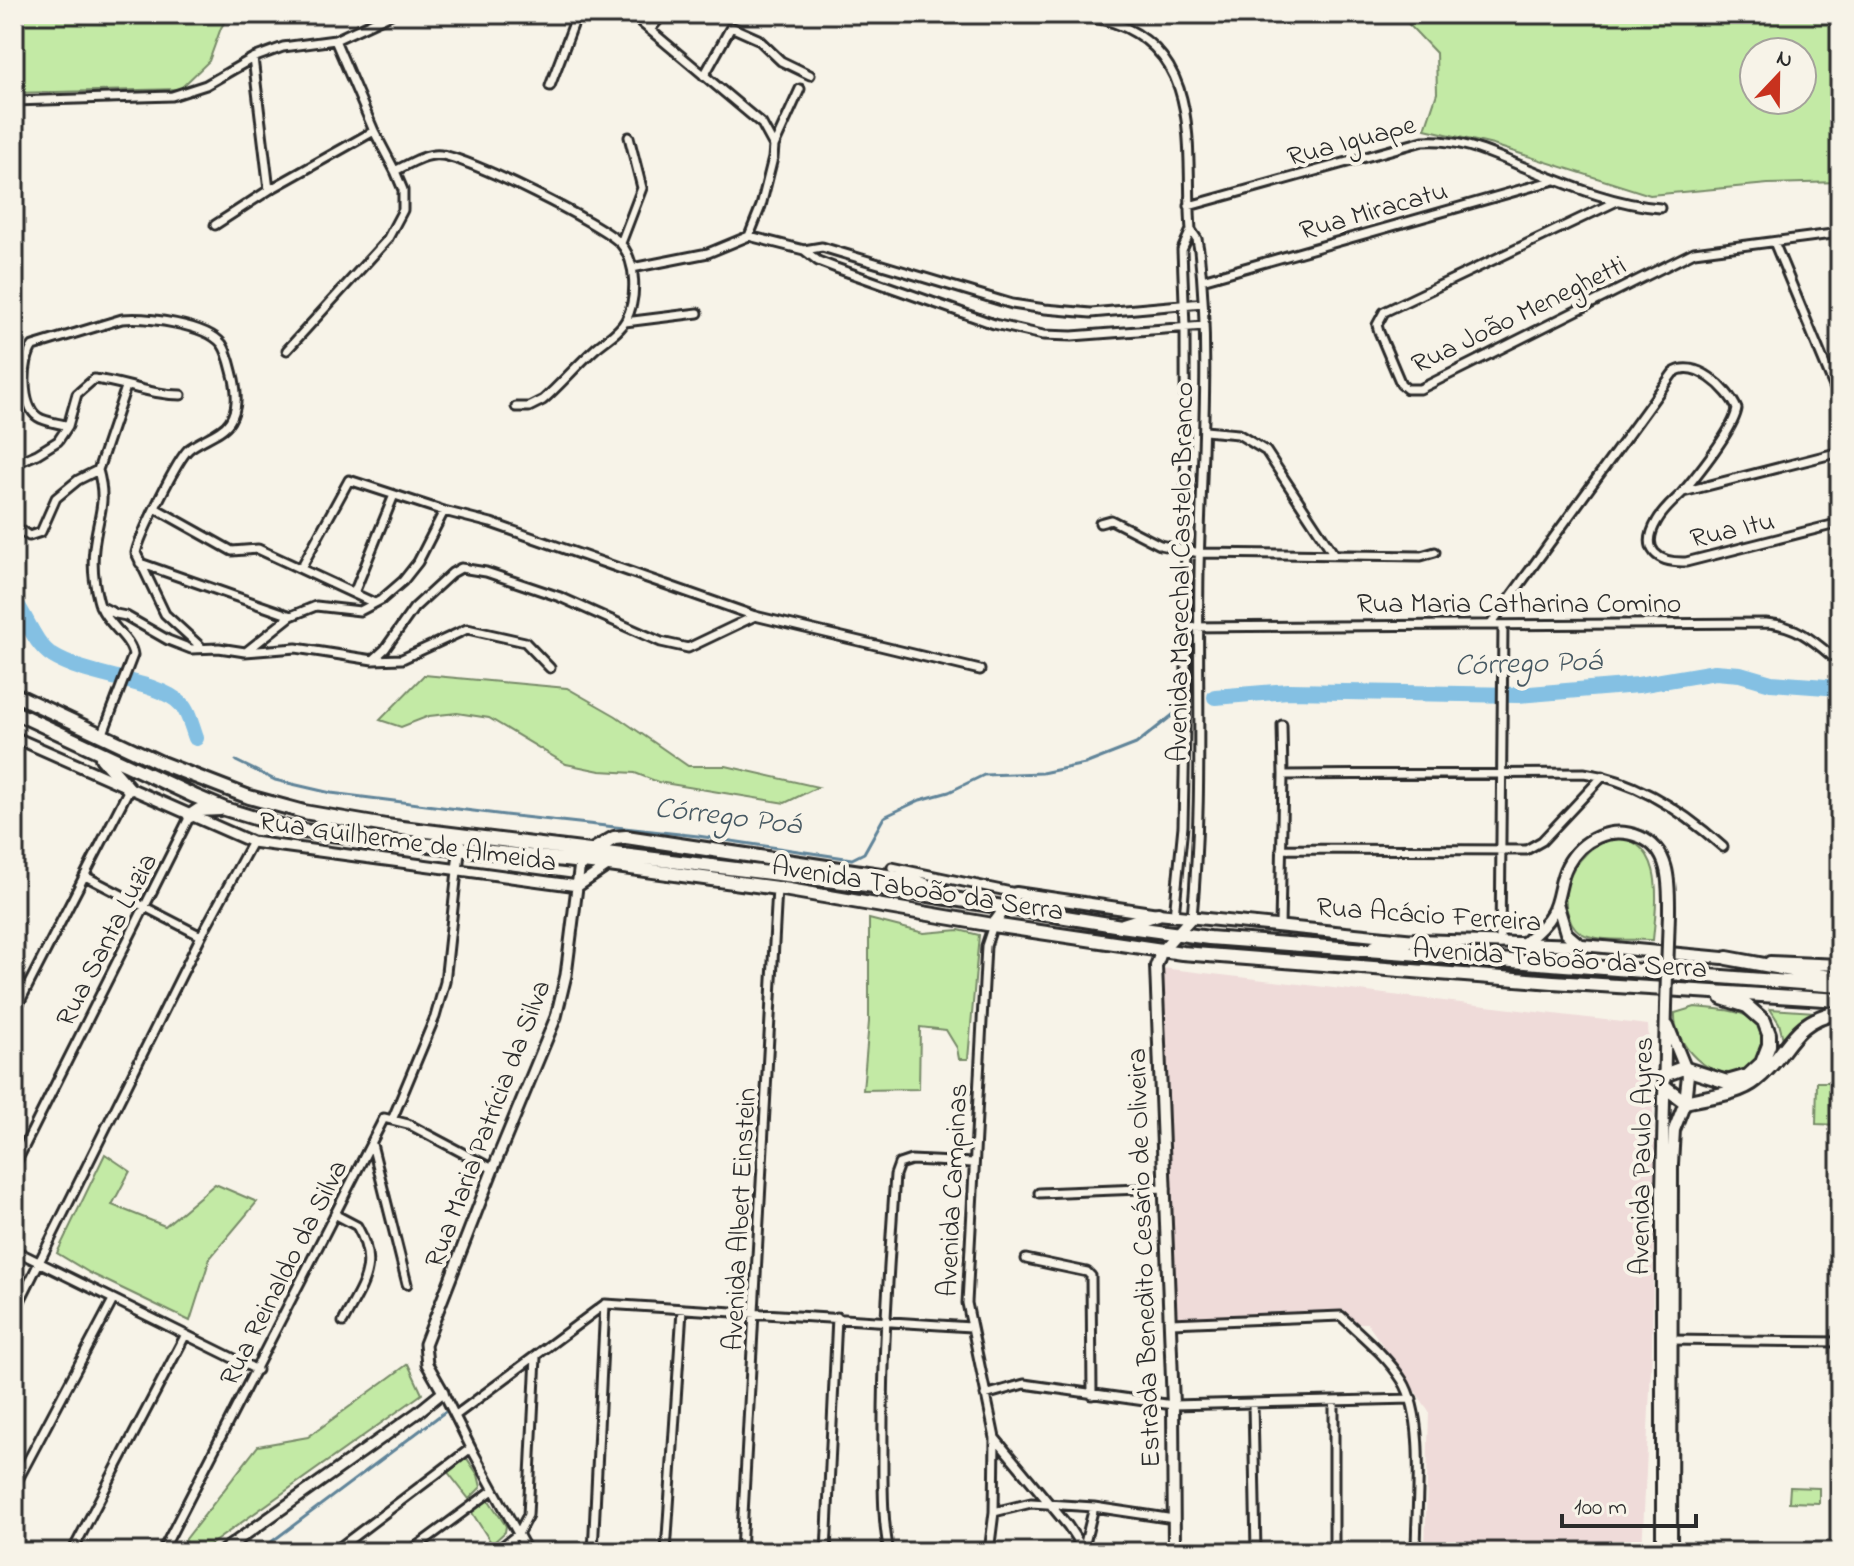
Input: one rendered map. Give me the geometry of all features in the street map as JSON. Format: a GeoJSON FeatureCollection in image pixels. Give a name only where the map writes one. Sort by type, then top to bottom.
{"type":"FeatureCollection","features":[{"type":"Feature","properties":{"kind":"highway","name":"Avenida Taboão da Serra"},"geometry":{"type":"LineString","coordinates":[[14,694],[161,763],[249,797],[304,812],[386,826],[867,885],[1177,933],[1334,949],[1840,986]]}},
{"type":"Feature","properties":{"kind":"highway","name":"Avenida Taboão da Serra"},"geometry":{"type":"LineString","coordinates":[[14,712],[225,809],[294,830],[609,865],[777,888],[1145,948],[1159,956],[1840,1000]]}},
{"type":"Feature","properties":{"kind":"highway"},"geometry":{"type":"LineString","coordinates":[[94,751],[129,789]]}},
{"type":"Feature","properties":{"kind":"highway"},"geometry":{"type":"LineString","coordinates":[[190,816],[199,810],[225,809]]}},
{"type":"Feature","properties":{"kind":"highway"},"geometry":{"type":"LineString","coordinates":[[580,863],[591,851]]}},
{"type":"Feature","properties":{"kind":"highway"},"geometry":{"type":"LineString","coordinates":[[1121,926],[1158,914]]}},
{"type":"Feature","properties":{"kind":"highway"},"geometry":{"type":"LineString","coordinates":[[1334,949],[1375,947],[1415,940]]}},
{"type":"Feature","properties":{"kind":"highway"},"geometry":{"type":"LineString","coordinates":[[1727,958],[1840,979]]}},
{"type":"Feature","properties":{"kind":"highway"},"geometry":{"type":"LineString","coordinates":[[1700,991],[1757,1012],[1767,1028],[1769,1045],[1755,1071],[1737,1081],[1718,1082],[1687,1069],[1676,1069],[1664,1081],[1685,1102],[1746,1087],[1766,1070],[1798,1030],[1816,1018],[1840,1011]]}},
{"type":"Feature","properties":{"kind":"main road"},"geometry":{"type":"LineString","coordinates":[[1522,945],[1542,928],[1557,903],[1567,865],[1581,848],[1599,835],[1622,832],[1644,839],[1661,856],[1669,878],[1666,1011]]}},
{"type":"Feature","properties":{"kind":"main road","name":"Rua Acácio Ferreira"},"geometry":{"type":"LineString","coordinates":[[1016,893],[1174,916],[1415,940],[1582,945],[1840,965]]}},
{"type":"Feature","properties":{"kind":"main road"},"geometry":{"type":"LineString","coordinates":[[993,925],[1016,893]]}},
{"type":"Feature","properties":{"kind":"main road"},"geometry":{"type":"LineString","coordinates":[[1557,903],[1562,924],[1573,941],[1582,945]]}},
{"type":"Feature","properties":{"kind":"main road"},"geometry":{"type":"LineString","coordinates":[[1159,956],[1192,917]]}},
{"type":"Feature","properties":{"kind":"main road"},"geometry":{"type":"LineString","coordinates":[[1552,945],[1562,924]]}},
{"type":"Feature","properties":{"kind":"main road","name":"Estrada Benedito Cesário de Oliveira"},"geometry":{"type":"LineString","coordinates":[[1159,956],[1157,1021],[1171,1323],[1174,1552]]}},
{"type":"Feature","properties":{"kind":"main road","name":"Avenida Paulo Ayres"},"geometry":{"type":"LineString","coordinates":[[1662,1552],[1672,1142],[1688,1086],[1687,1069],[1673,1043],[1666,1011]]}},
{"type":"Feature","properties":{"kind":"main road","name":"Avenida Paulo Ayres"},"geometry":{"type":"LineString","coordinates":[[1666,1011],[1667,1340]]}},
{"type":"Feature","properties":{"kind":"main road","name":"Avenida Paulo Ayres"},"geometry":{"type":"LineString","coordinates":[[1666,1416],[1671,1552]]}},
{"type":"Feature","properties":{"kind":"street"},"geometry":{"type":"LineString","coordinates":[[14,101],[172,96],[206,85],[253,58],[283,47],[335,40],[391,14]]}},
{"type":"Feature","properties":{"kind":"street"},"geometry":{"type":"LineString","coordinates":[[525,14],[532,14]]}},
{"type":"Feature","properties":{"kind":"street"},"geometry":{"type":"LineString","coordinates":[[550,86],[574,18],[555,14]]}},
{"type":"Feature","properties":{"kind":"street"},"geometry":{"type":"LineString","coordinates":[[631,14],[762,124],[774,146]]}},
{"type":"Feature","properties":{"kind":"street"},"geometry":{"type":"LineString","coordinates":[[650,30],[663,14]]}},
{"type":"Feature","properties":{"kind":"street","name":"Avenida Marechal Castelo Branco"},"geometry":{"type":"LineString","coordinates":[[1054,14],[1095,18],[1123,27],[1159,50],[1174,71],[1182,94],[1191,230],[1197,239],[1204,326],[1205,431],[1198,683],[1199,826],[1192,917]]}},
{"type":"Feature","properties":{"kind":"street"},"geometry":{"type":"LineString","coordinates":[[704,76],[731,27],[758,39],[781,61],[810,75]]}},
{"type":"Feature","properties":{"kind":"street"},"geometry":{"type":"LineString","coordinates":[[287,350],[395,228],[403,210],[404,198],[395,171],[374,131],[335,40]]}},
{"type":"Feature","properties":{"kind":"street"},"geometry":{"type":"LineString","coordinates":[[253,58],[269,190]]}},
{"type":"Feature","properties":{"kind":"street"},"geometry":{"type":"LineString","coordinates":[[749,236],[769,181],[774,146],[800,89]]}},
{"type":"Feature","properties":{"kind":"street"},"geometry":{"type":"LineString","coordinates":[[215,225],[269,190],[374,131]]}},
{"type":"Feature","properties":{"kind":"street"},"geometry":{"type":"LineString","coordinates":[[621,243],[642,188],[629,137]]}},
{"type":"Feature","properties":{"kind":"street","name":"Rua Iguape"},"geometry":{"type":"LineString","coordinates":[[1189,206],[1423,141],[1439,140],[1485,151],[1615,202],[1660,208]]}},
{"type":"Feature","properties":{"kind":"street"},"geometry":{"type":"LineString","coordinates":[[395,171],[438,154],[452,157],[554,203],[607,231],[621,243],[632,268],[633,292],[625,322],[543,400],[529,407],[516,407]]}},
{"type":"Feature","properties":{"kind":"street","name":"Rua Miracatu"},"geometry":{"type":"LineString","coordinates":[[1202,280],[1555,180]]}},
{"type":"Feature","properties":{"kind":"street","name":"Rua João Meneghetti"},"geometry":{"type":"LineString","coordinates":[[1615,202],[1384,312],[1377,325],[1401,384],[1407,389],[1420,389],[1694,252],[1840,233]]}},
{"type":"Feature","properties":{"kind":"street","name":"Avenida Marechal Castelo Branco"},"geometry":{"type":"LineString","coordinates":[[1174,916],[1183,826],[1186,682],[1182,250],[1191,230]]}},
{"type":"Feature","properties":{"kind":"street"},"geometry":{"type":"LineString","coordinates":[[632,268],[708,253],[749,236],[804,250],[822,247],[1012,304],[1045,309],[1091,313],[1203,303]]}},
{"type":"Feature","properties":{"kind":"street"},"geometry":{"type":"LineString","coordinates":[[1774,242],[1840,401]]}},
{"type":"Feature","properties":{"kind":"street"},"geometry":{"type":"LineString","coordinates":[[804,250],[818,261],[836,268],[1022,331],[1072,336],[1204,326]]}},
{"type":"Feature","properties":{"kind":"street"},"geometry":{"type":"LineString","coordinates":[[625,322],[698,313]]}},
{"type":"Feature","properties":{"kind":"street"},"geometry":{"type":"LineString","coordinates":[[68,426],[40,419],[30,407],[24,377],[26,359],[33,346],[122,319],[136,318],[214,336],[225,350],[238,396],[234,412],[225,427],[183,455],[139,539],[136,553],[165,614],[202,648]]}},
{"type":"Feature","properties":{"kind":"street"},"geometry":{"type":"LineString","coordinates":[[1491,624],[1673,373],[1685,367],[1715,382],[1734,401],[1737,409],[1730,427],[1683,492]]}},
{"type":"Feature","properties":{"kind":"street"},"geometry":{"type":"LineString","coordinates":[[14,458],[23,460],[58,441],[68,426],[77,394],[94,379],[108,380],[160,396],[181,395]]}},
{"type":"Feature","properties":{"kind":"street"},"geometry":{"type":"LineString","coordinates":[[102,736],[133,650],[113,628],[100,606],[93,550],[103,510],[103,489],[98,470],[126,387]]}},
{"type":"Feature","properties":{"kind":"street"},"geometry":{"type":"LineString","coordinates":[[1205,431],[1238,434],[1266,451],[1333,553]]}},
{"type":"Feature","properties":{"kind":"street"},"geometry":{"type":"LineString","coordinates":[[1683,492],[1840,452]]}},
{"type":"Feature","properties":{"kind":"street"},"geometry":{"type":"LineString","coordinates":[[14,526],[29,536],[41,532],[56,498],[78,480],[98,470]]}},
{"type":"Feature","properties":{"kind":"street"},"geometry":{"type":"LineString","coordinates":[[301,568],[349,480],[491,523],[755,616],[980,670]]}},
{"type":"Feature","properties":{"kind":"street","name":"Rua Itu"},"geometry":{"type":"LineString","coordinates":[[1683,492],[1663,512],[1651,535],[1650,545],[1662,560],[1671,563],[1686,562],[1840,523]]}},
{"type":"Feature","properties":{"kind":"street"},"geometry":{"type":"LineString","coordinates":[[354,593],[394,495]]}},
{"type":"Feature","properties":{"kind":"street"},"geometry":{"type":"LineString","coordinates":[[155,508],[232,551],[258,549],[372,602]]}},
{"type":"Feature","properties":{"kind":"street"},"geometry":{"type":"LineString","coordinates":[[245,652],[291,616],[316,606],[360,611],[372,602],[381,600],[409,574],[444,511]]}},
{"type":"Feature","properties":{"kind":"street"},"geometry":{"type":"LineString","coordinates":[[1100,523],[1106,520],[1120,523],[1147,540],[1200,553],[1421,556],[1435,552]]}},
{"type":"Feature","properties":{"kind":"street"},"geometry":{"type":"LineString","coordinates":[[140,563],[291,616]]}},
{"type":"Feature","properties":{"kind":"street"},"geometry":{"type":"LineString","coordinates":[[373,660],[385,649],[414,608],[461,568],[486,572],[560,597],[661,642],[688,648],[755,616]]}},
{"type":"Feature","properties":{"kind":"street"},"geometry":{"type":"LineString","coordinates":[[100,606],[184,646],[245,652],[296,648],[373,660],[402,659],[467,629],[525,642],[550,668]]}},
{"type":"Feature","properties":{"kind":"street","name":"Rua Maria Catharina Comino"},"geometry":{"type":"LineString","coordinates":[[1186,627],[1784,624],[1803,632],[1840,663]]}},
{"type":"Feature","properties":{"kind":"street"},"geometry":{"type":"LineString","coordinates":[[1500,944],[1503,625]]}},
{"type":"Feature","properties":{"kind":"street"},"geometry":{"type":"LineString","coordinates":[[1186,682],[1198,683]]}},
{"type":"Feature","properties":{"kind":"street"},"geometry":{"type":"LineString","coordinates":[[1280,927],[1282,725]]}},
{"type":"Feature","properties":{"kind":"street","name":"Rua Guilherme de Almeida"},"geometry":{"type":"LineString","coordinates":[[14,737],[252,842],[578,886]]}},
{"type":"Feature","properties":{"kind":"street"},"geometry":{"type":"LineString","coordinates":[[1184,753],[1198,752]]}},
{"type":"Feature","properties":{"kind":"street"},"geometry":{"type":"LineString","coordinates":[[1283,775],[1584,773],[1603,776],[1685,814],[1723,847]]}},
{"type":"Feature","properties":{"kind":"street"},"geometry":{"type":"LineString","coordinates":[[1281,849],[1526,850],[1542,841],[1603,776]]}},
{"type":"Feature","properties":{"kind":"street"},"geometry":{"type":"LineString","coordinates":[[14,1013],[129,789]]}},
{"type":"Feature","properties":{"kind":"street","name":"Rua Santa Luzia"},"geometry":{"type":"LineString","coordinates":[[14,1167],[190,816]]}},
{"type":"Feature","properties":{"kind":"street"},"geometry":{"type":"LineString","coordinates":[[1183,826],[1199,826]]}},
{"type":"Feature","properties":{"kind":"street"},"geometry":{"type":"LineString","coordinates":[[460,835],[445,982],[435,1017],[392,1120],[408,1124],[493,1169]]}},
{"type":"Feature","properties":{"kind":"street"},"geometry":{"type":"LineString","coordinates":[[14,1313],[201,936],[252,842]]}},
{"type":"Feature","properties":{"kind":"street","name":"Rua Maria Patrícia da Silva"},"geometry":{"type":"LineString","coordinates":[[443,1392],[427,1364],[425,1344],[556,1017],[565,982],[580,863]]}},
{"type":"Feature","properties":{"kind":"street"},"geometry":{"type":"LineString","coordinates":[[578,886],[609,865]]}},
{"type":"Feature","properties":{"kind":"street","name":"Rua Acácio Ferreira"},"geometry":{"type":"LineString","coordinates":[[892,867],[1016,893]]}},
{"type":"Feature","properties":{"kind":"street"},"geometry":{"type":"LineString","coordinates":[[85,876],[201,936]]}},
{"type":"Feature","properties":{"kind":"street","name":"Avenida Albert Einstein"},"geometry":{"type":"LineString","coordinates":[[741,1552],[777,888]]}},
{"type":"Feature","properties":{"kind":"street","name":"Avenida Campinas"},"geometry":{"type":"LineString","coordinates":[[989,1552],[994,1512],[995,1438],[971,1327],[967,1288],[986,946],[993,925]]}},
{"type":"Feature","properties":{"kind":"street","name":"Rua Reinaldo da Silva"},"geometry":{"type":"LineString","coordinates":[[162,1552],[384,1118],[392,1120]]}},
{"type":"Feature","properties":{"kind":"street"},"geometry":{"type":"LineString","coordinates":[[372,1144],[407,1284]]}},
{"type":"Feature","properties":{"kind":"street"},"geometry":{"type":"LineString","coordinates":[[889,1552],[884,1507],[885,1321],[895,1175],[899,1164],[911,1160],[974,1163]]}},
{"type":"Feature","properties":{"kind":"street"},"geometry":{"type":"LineString","coordinates":[[1039,1193],[1166,1188]]}},
{"type":"Feature","properties":{"kind":"street"},"geometry":{"type":"LineString","coordinates":[[336,1215],[357,1226],[370,1265],[367,1278],[343,1322]]}},
{"type":"Feature","properties":{"kind":"street"},"geometry":{"type":"LineString","coordinates":[[14,1250],[257,1370]]}},
{"type":"Feature","properties":{"kind":"street"},"geometry":{"type":"LineString","coordinates":[[1026,1259],[1087,1272],[1093,1281],[1092,1395]]}},
{"type":"Feature","properties":{"kind":"street"},"geometry":{"type":"LineString","coordinates":[[14,1487],[113,1300]]}},
{"type":"Feature","properties":{"kind":"street"},"geometry":{"type":"LineString","coordinates":[[456,1415],[605,1304],[971,1327]]}},
{"type":"Feature","properties":{"kind":"street"},"geometry":{"type":"LineString","coordinates":[[593,1552],[605,1304]]}},
{"type":"Feature","properties":{"kind":"street"},"geometry":{"type":"LineString","coordinates":[[666,1552],[682,1310]]}},
{"type":"Feature","properties":{"kind":"street"},"geometry":{"type":"LineString","coordinates":[[1171,1323],[1341,1316],[1388,1362],[1412,1399],[1417,1432],[1416,1552]]}},
{"type":"Feature","properties":{"kind":"street"},"geometry":{"type":"LineString","coordinates":[[826,1552],[837,1317]]}},
{"type":"Feature","properties":{"kind":"street"},"geometry":{"type":"LineString","coordinates":[[72,1552],[185,1336]]}},
{"type":"Feature","properties":{"kind":"street"},"geometry":{"type":"LineString","coordinates":[[1667,1340],[1840,1342]]}},
{"type":"Feature","properties":{"kind":"street"},"geometry":{"type":"LineString","coordinates":[[495,1552],[518,1534],[530,1506],[536,1357]]}},
{"type":"Feature","properties":{"kind":"street"},"geometry":{"type":"LineString","coordinates":[[985,1395],[1024,1384],[1173,1405],[1412,1399]]}},
{"type":"Feature","properties":{"kind":"street"},"geometry":{"type":"LineString","coordinates":[[221,1552],[443,1392],[528,1552]]}},
{"type":"Feature","properties":{"kind":"street"},"geometry":{"type":"LineString","coordinates":[[1334,1403],[1334,1552]]}},
{"type":"Feature","properties":{"kind":"street"},"geometry":{"type":"LineString","coordinates":[[1253,1404],[1256,1552]]}},
{"type":"Feature","properties":{"kind":"street"},"geometry":{"type":"LineString","coordinates":[[995,1438],[1085,1550]]}},
{"type":"Feature","properties":{"kind":"street"},"geometry":{"type":"LineString","coordinates":[[339,1550],[471,1448]]}},
{"type":"Feature","properties":{"kind":"street"},"geometry":{"type":"LineString","coordinates":[[409,1552],[493,1490]]}},
{"type":"Feature","properties":{"kind":"street"},"geometry":{"type":"LineString","coordinates":[[994,1512],[1020,1504],[1049,1503],[1174,1519]]}},
{"type":"Feature","properties":{"kind":"street"},"geometry":{"type":"LineString","coordinates":[[1085,1550],[1094,1507]]}},
{"type":"Feature","properties":{"kind":"shaded area"},"geometry":{"type":"Polygon","coordinates":[[[1162,968],[1648,1025],[1655,1147],[1652,1348],[1642,1552],[1425,1552],[1429,1411],[1367,1323],[1176,1323],[1162,968]]]}},
{"type":"Feature","properties":{"kind":"green space"},"geometry":{"type":"Polygon","coordinates":[[[14,14],[229,14],[209,61],[180,89],[14,93],[14,14]]]}},
{"type":"Feature","properties":{"kind":"green space"},"geometry":{"type":"Polygon","coordinates":[[[1399,14],[1840,14],[1840,182],[1768,184],[1650,195],[1493,145],[1425,129],[1437,93],[1436,53],[1399,14]]]}},
{"type":"Feature","properties":{"kind":"green space"},"geometry":{"type":"Polygon","coordinates":[[[424,675],[567,688],[616,716],[688,766],[726,766],[818,787],[785,803],[658,782],[635,773],[600,771],[566,764],[489,718],[457,713],[429,716],[401,727],[380,720],[424,675]]]}},
{"type":"Feature","properties":{"kind":"green space"},"geometry":{"type":"Polygon","coordinates":[[[1609,837],[1627,840],[1640,847],[1649,859],[1656,889],[1653,940],[1593,937],[1580,932],[1570,920],[1566,893],[1574,870],[1589,851],[1609,837]]]}},
{"type":"Feature","properties":{"kind":"green space"},"geometry":{"type":"Polygon","coordinates":[[[869,919],[924,933],[959,930],[979,935],[968,1059],[959,1059],[957,1048],[946,1030],[920,1027],[919,1089],[863,1090],[869,1022],[869,919]]]}},
{"type":"Feature","properties":{"kind":"green space"},"geometry":{"type":"Polygon","coordinates":[[[1695,1007],[1737,1012],[1757,1023],[1762,1033],[1762,1046],[1756,1064],[1739,1072],[1721,1072],[1692,1054],[1679,1034],[1675,1013],[1695,1007]]]}},
{"type":"Feature","properties":{"kind":"green space"},"geometry":{"type":"Polygon","coordinates":[[[1770,1009],[1816,1012],[1783,1039],[1779,1023],[1770,1009]]]}},
{"type":"Feature","properties":{"kind":"green space"},"geometry":{"type":"Polygon","coordinates":[[[1817,1082],[1840,1082],[1840,1125],[1816,1124],[1817,1082]]]}},
{"type":"Feature","properties":{"kind":"green space"},"geometry":{"type":"Polygon","coordinates":[[[105,1154],[130,1171],[112,1205],[165,1226],[215,1184],[257,1202],[210,1258],[190,1321],[90,1273],[57,1253],[105,1154]]]}},
{"type":"Feature","properties":{"kind":"green space"},"geometry":{"type":"Polygon","coordinates":[[[408,1364],[422,1394],[200,1552],[180,1552],[186,1539],[258,1446],[308,1437],[408,1364]]]}},
{"type":"Feature","properties":{"kind":"green space"},"geometry":{"type":"Polygon","coordinates":[[[466,1457],[478,1475],[481,1487],[469,1499],[447,1471],[466,1457]]]}},
{"type":"Feature","properties":{"kind":"green space"},"geometry":{"type":"Polygon","coordinates":[[[1790,1487],[1819,1488],[1819,1503],[1789,1502],[1790,1487]]]}},
{"type":"Feature","properties":{"kind":"green space"},"geometry":{"type":"Polygon","coordinates":[[[488,1499],[506,1526],[505,1532],[492,1544],[471,1511],[488,1499]]]}},
{"type":"Feature","properties":{"kind":"waterway","name":"Córrego Poá"},"geometry":{"type":"LineString","coordinates":[[14,600],[46,651],[67,663],[171,696],[186,711],[196,738]]}},
{"type":"Feature","properties":{"kind":"waterway","name":"Córrego Poá"},"geometry":{"type":"LineString","coordinates":[[1215,697],[1288,691],[1518,695],[1638,685],[1715,672],[1740,674],[1771,683],[1840,688]]}},
{"type":"Feature","properties":{"kind":"waterway","name":"Córrego Poá"},"geometry":{"type":"LineString","coordinates":[[236,761],[275,780],[331,793],[698,836],[852,859],[864,853],[884,817],[920,800],[949,792],[984,775],[1042,773],[1085,764],[1136,744],[1174,714]]}},
{"type":"Feature","properties":{"kind":"waterway"},"geometry":{"type":"LineString","coordinates":[[258,1552],[446,1411]]}}]}
